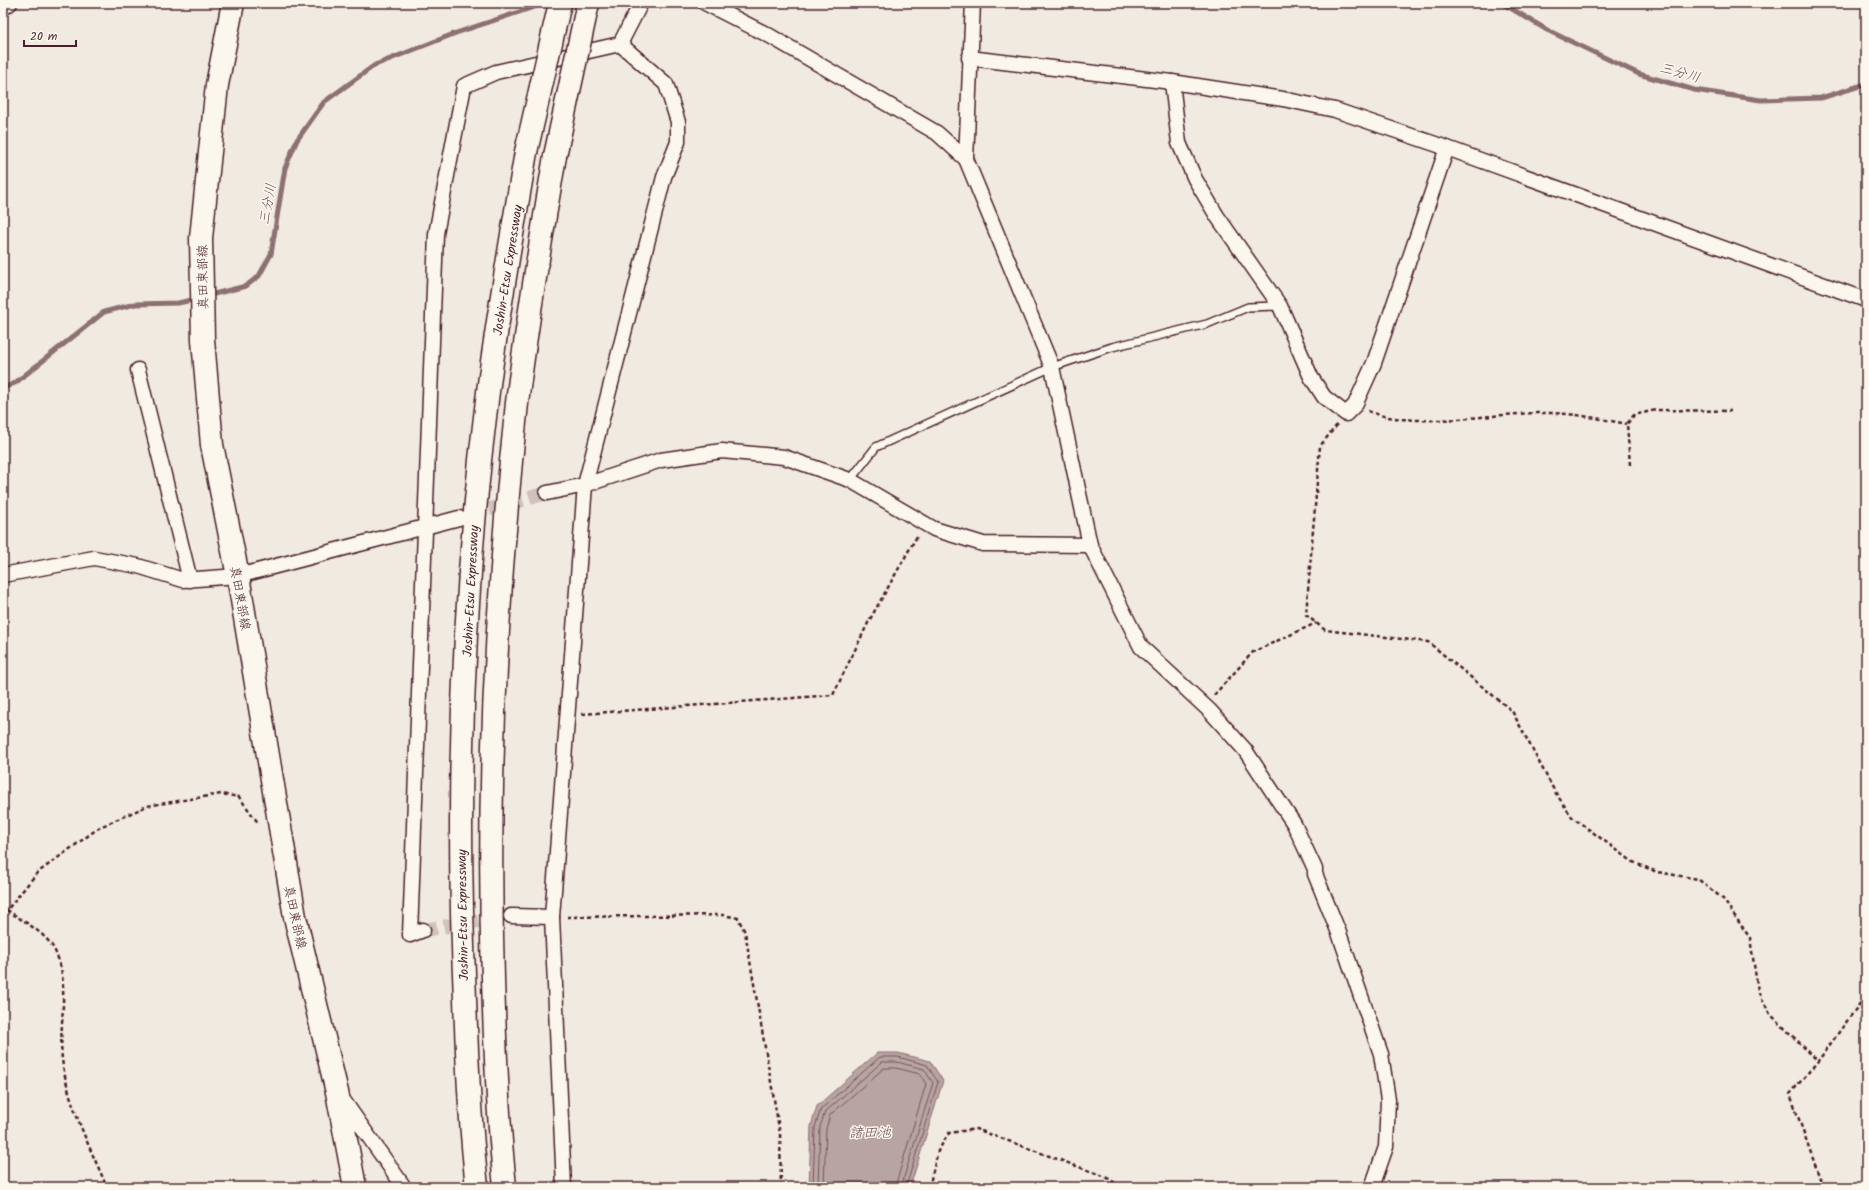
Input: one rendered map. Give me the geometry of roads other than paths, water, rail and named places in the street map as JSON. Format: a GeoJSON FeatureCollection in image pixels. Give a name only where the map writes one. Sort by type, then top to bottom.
{"type":"FeatureCollection","features":[{"type":"Feature","properties":{"kind":"main road","name":"真田東部線"},"geometry":{"type":"LineString","coordinates":[[233,3],[217,85],[201,238],[203,340],[212,445],[238,576],[295,917],[337,1092],[355,1187]]}},
{"type":"Feature","properties":{"kind":"main road","name":"Joshin-Etsu Expressway"},"geometry":{"type":"LineString","coordinates":[[476,1187],[467,1052],[461,920],[461,789],[465,658],[474,524],[487,399],[506,269],[526,152],[560,3]]}},
{"type":"Feature","properties":{"kind":"main road"},"geometry":{"type":"LineString","coordinates":[[505,1187],[495,1049],[491,914],[490,791],[504,524],[518,401],[535,276],[555,156],[588,3]]}},
{"type":"Feature","properties":{"kind":"street"},"geometry":{"type":"LineString","coordinates":[[3,8],[10,3]]}},
{"type":"Feature","properties":{"kind":"street"},"geometry":{"type":"LineString","coordinates":[[620,44],[641,3]]}},
{"type":"Feature","properties":{"kind":"street"},"geometry":{"type":"LineString","coordinates":[[705,3],[770,36],[937,133],[966,159]]}},
{"type":"Feature","properties":{"kind":"street"},"geometry":{"type":"LineString","coordinates":[[973,3],[969,58],[966,159],[1052,368],[1090,545],[1141,647],[1204,705],[1245,750],[1294,824],[1314,869],[1344,948],[1381,1054],[1388,1100],[1386,1147],[1372,1187]]}},
{"type":"Feature","properties":{"kind":"street"},"geometry":{"type":"LineString","coordinates":[[564,1187],[552,917],[585,485],[664,177],[678,142],[678,122],[666,84],[620,44]]}},
{"type":"Feature","properties":{"kind":"street"},"geometry":{"type":"LineString","coordinates":[[423,930],[410,935],[436,234],[464,86],[496,72],[620,44]]}},
{"type":"Feature","properties":{"kind":"street"},"geometry":{"type":"LineString","coordinates":[[969,58],[1172,82],[1283,99],[1335,110],[1447,148],[1866,300]]}},
{"type":"Feature","properties":{"kind":"street"},"geometry":{"type":"LineString","coordinates":[[1172,82],[1179,144],[1195,179],[1217,216],[1280,306],[1311,377],[1324,397],[1351,410],[1374,363],[1447,148]]}},
{"type":"Feature","properties":{"kind":"street"},"geometry":{"type":"LineString","coordinates":[[138,370],[190,580]]}},
{"type":"Feature","properties":{"kind":"street"},"geometry":{"type":"LineString","coordinates":[[547,493],[585,485],[661,460],[722,451],[784,457],[850,480],[934,529],[983,544],[1090,545]]}},
{"type":"Feature","properties":{"kind":"street"},"geometry":{"type":"LineString","coordinates":[[3,575],[94,558],[138,566],[182,580],[238,576],[459,518]]}},
{"type":"Feature","properties":{"kind":"street"},"geometry":{"type":"LineString","coordinates":[[511,916],[552,917]]}},
{"type":"Feature","properties":{"kind":"street"},"geometry":{"type":"LineString","coordinates":[[337,1092],[404,1187]]}},
{"type":"Feature","properties":{"kind":"lane"},"geometry":{"type":"LineString","coordinates":[[850,480],[876,447],[1052,368],[1112,348],[1207,324],[1248,307],[1280,306]]}},
{"type":"Feature","properties":{"kind":"water","name":"諸田池"},"geometry":{"type":"Polygon","coordinates":[[[877,1053],[898,1053],[930,1061],[943,1081],[910,1187],[809,1187],[811,1126],[817,1106],[877,1053]]]}},
{"type":"Feature","properties":{"kind":"waterway","name":"三分川"},"geometry":{"type":"LineString","coordinates":[[206,296],[246,286],[259,276],[271,254],[285,168],[297,140],[324,102],[375,65],[456,33],[546,3]]}},
{"type":"Feature","properties":{"kind":"waterway","name":"三分川"},"geometry":{"type":"LineString","coordinates":[[1502,3],[1547,30],[1639,74],[1694,90],[1761,100],[1821,98],[1866,84]]}},
{"type":"Feature","properties":{"kind":"waterway","name":"三分川"},"geometry":{"type":"LineString","coordinates":[[3,388],[15,383],[104,312],[135,304],[178,303],[197,299]]}},
{"type":"Feature","properties":{"kind":"tunnel"},"geometry":{"type":"LineString","coordinates":[[469,515],[547,493]]}},
{"type":"Feature","properties":{"kind":"tunnel"},"geometry":{"type":"LineString","coordinates":[[423,930],[511,916]]}}]}
